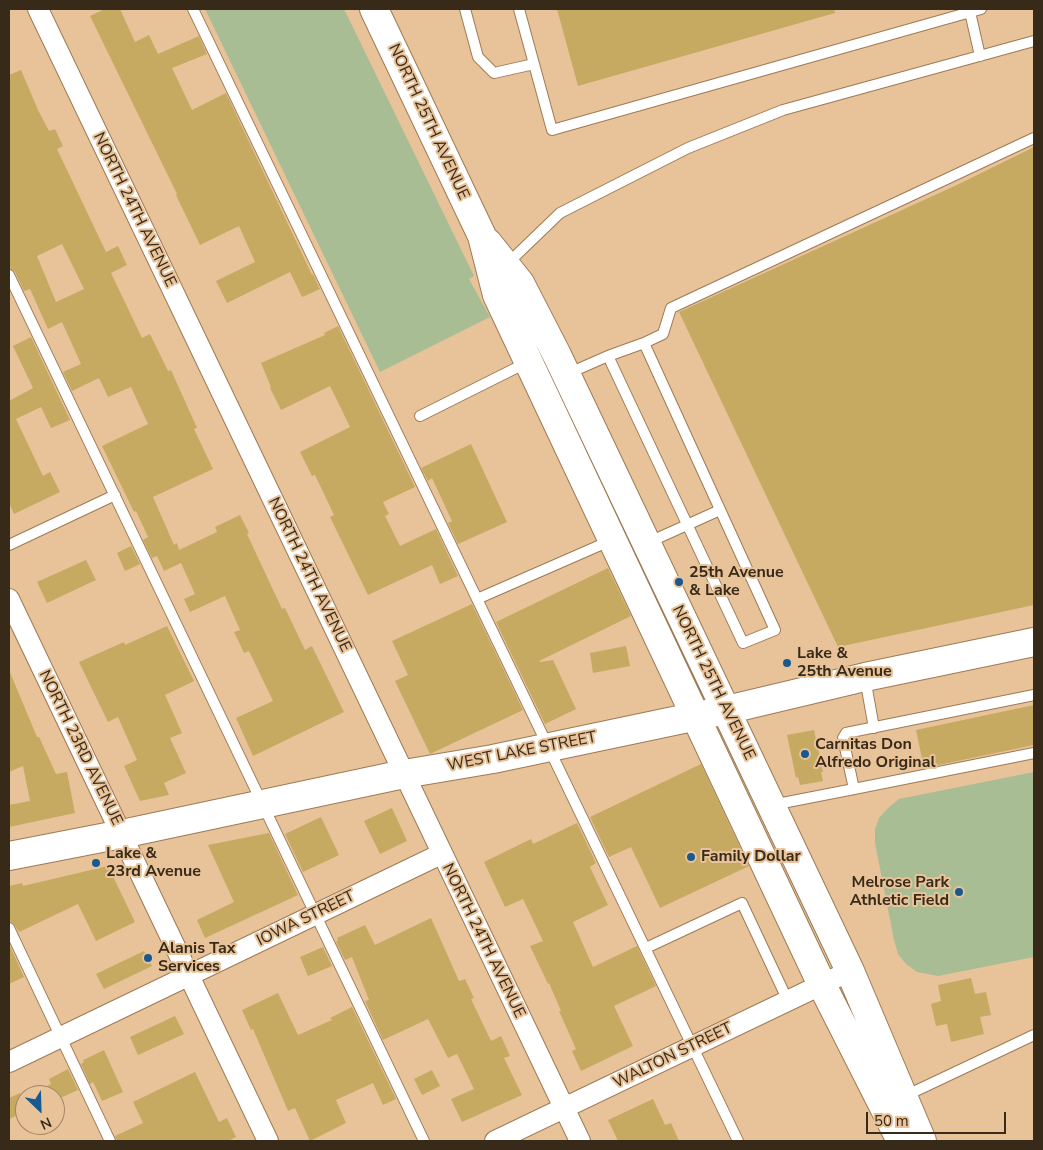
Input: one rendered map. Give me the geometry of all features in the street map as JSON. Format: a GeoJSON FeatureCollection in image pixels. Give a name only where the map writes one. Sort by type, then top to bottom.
{"type":"FeatureCollection","features":[{"type":"Feature","properties":{"kind":"main road","name":"NORTH 25TH AVENUE"},"geometry":{"type":"LineString","coordinates":[[374,9],[482,236],[497,295],[822,985],[901,1141]]}},
{"type":"Feature","properties":{"kind":"main road","name":"NORTH 25TH AVENUE"},"geometry":{"type":"LineString","coordinates":[[482,236],[520,283],[566,374],[850,971],[922,1141]]}},
{"type":"Feature","properties":{"kind":"main road","name":"WEST LAKE STREET"},"geometry":{"type":"LineString","coordinates":[[9,856],[404,774],[493,759],[726,710],[865,677],[1034,642]]}},
{"type":"Feature","properties":{"kind":"street","name":"NORTH 24TH AVENUE"},"geometry":{"type":"LineString","coordinates":[[38,9],[580,1141]]}},
{"type":"Feature","properties":{"kind":"street","name":"NORTH 23RD AVENUE"},"geometry":{"type":"LineString","coordinates":[[9,599],[268,1141]]}},
{"type":"Feature","properties":{"kind":"street","name":"IOWA STREET"},"geometry":{"type":"LineString","coordinates":[[9,1062],[441,854]]}},
{"type":"Feature","properties":{"kind":"street","name":"WALTON STREET"},"geometry":{"type":"LineString","coordinates":[[495,1141],[850,971]]}},
{"type":"Feature","properties":{"kind":"lane"},"geometry":{"type":"LineString","coordinates":[[193,9],[738,1141]]}},
{"type":"Feature","properties":{"kind":"lane"},"geometry":{"type":"LineString","coordinates":[[465,9],[478,57],[494,73],[534,64]]}},
{"type":"Feature","properties":{"kind":"lane"},"geometry":{"type":"LineString","coordinates":[[518,9],[552,130],[981,9]]}},
{"type":"Feature","properties":{"kind":"lane"},"geometry":{"type":"LineString","coordinates":[[970,12],[980,56]]}},
{"type":"Feature","properties":{"kind":"lane"},"geometry":{"type":"LineString","coordinates":[[506,265],[560,213],[688,148],[783,110],[1034,41]]}},
{"type":"Feature","properties":{"kind":"lane"},"geometry":{"type":"LineString","coordinates":[[566,374],[663,334],[671,308],[1034,138]]}},
{"type":"Feature","properties":{"kind":"lane"},"geometry":{"type":"LineString","coordinates":[[9,275],[424,1141]]}},
{"type":"Feature","properties":{"kind":"lane"},"geometry":{"type":"LineString","coordinates":[[608,356],[743,642],[775,630],[644,343]]}},
{"type":"Feature","properties":{"kind":"lane"},"geometry":{"type":"LineString","coordinates":[[420,416],[528,361]]}},
{"type":"Feature","properties":{"kind":"lane"},"geometry":{"type":"LineString","coordinates":[[9,545],[115,496]]}},
{"type":"Feature","properties":{"kind":"lane"},"geometry":{"type":"LineString","coordinates":[[646,543],[720,510]]}},
{"type":"Feature","properties":{"kind":"lane"},"geometry":{"type":"LineString","coordinates":[[477,599],[613,539]]}},
{"type":"Feature","properties":{"kind":"lane"},"geometry":{"type":"LineString","coordinates":[[865,677],[874,728]]}},
{"type":"Feature","properties":{"kind":"lane"},"geometry":{"type":"LineString","coordinates":[[854,789],[843,738],[846,733],[1034,695]]}},
{"type":"Feature","properties":{"kind":"lane"},"geometry":{"type":"LineString","coordinates":[[771,806],[1034,753]]}},
{"type":"Feature","properties":{"kind":"lane"},"geometry":{"type":"LineString","coordinates":[[646,948],[742,903],[788,1001]]}},
{"type":"Feature","properties":{"kind":"lane"},"geometry":{"type":"LineString","coordinates":[[9,928],[110,1141]]}},
{"type":"Feature","properties":{"kind":"lane"},"geometry":{"type":"LineString","coordinates":[[904,1097],[1034,1035]]}},
{"type":"Feature","properties":{"kind":"green space"},"geometry":{"type":"Polygon","coordinates":[[[205,9],[344,9],[474,276],[469,279],[490,317],[380,372],[205,9]]]}},
{"type":"Feature","properties":{"kind":"green space","name":"Melrose Park Athletic Field"},"geometry":{"type":"Polygon","coordinates":[[[1034,772],[1034,957],[938,976],[917,972],[906,964],[898,954],[894,940],[875,843],[875,829],[879,818],[899,799],[1034,772]]]}},
{"type":"Feature","properties":{"kind":"building"},"geometry":{"type":"Polygon","coordinates":[[[105,9],[120,9],[135,42],[149,35],[158,54],[199,36],[207,54],[172,68],[192,110],[226,93],[320,289],[302,297],[290,272],[227,303],[216,281],[255,262],[239,226],[200,245],[90,16],[105,9]]]}},
{"type":"Feature","properties":{"kind":"building"},"geometry":{"type":"Polygon","coordinates":[[[557,9],[834,9],[835,13],[578,86],[557,9]]]}},
{"type":"Feature","properties":{"kind":"building"},"geometry":{"type":"Polygon","coordinates":[[[21,70],[49,131],[55,129],[63,146],[57,149],[106,252],[118,246],[127,265],[111,273],[142,338],[150,334],[168,371],[171,370],[197,428],[194,429],[213,469],[153,497],[174,545],[177,543],[179,550],[217,532],[215,527],[240,515],[282,609],[285,608],[305,650],[312,646],[344,712],[253,756],[236,718],[273,701],[249,651],[244,653],[234,632],[240,630],[225,596],[190,612],[184,599],[195,594],[181,563],[164,571],[157,556],[152,558],[143,540],[148,537],[102,446],[148,424],[131,387],[108,397],[99,378],[72,391],[63,372],[81,364],[62,322],[48,329],[30,289],[24,291],[15,272],[9,268],[9,75],[21,70]],[[62,244],[37,256],[56,302],[84,289],[62,244]]]}},
{"type":"Feature","properties":{"kind":"building"},"geometry":{"type":"Polygon","coordinates":[[[1034,147],[1034,605],[838,647],[679,312],[959,184],[1034,147]]]}},
{"type":"Feature","properties":{"kind":"building"},"geometry":{"type":"Polygon","coordinates":[[[338,326],[415,487],[383,502],[389,514],[385,516],[400,546],[436,529],[458,576],[440,584],[432,565],[368,595],[330,517],[334,515],[315,475],[312,476],[300,452],[350,427],[330,386],[281,410],[270,388],[261,363],[325,335],[324,333],[338,326]]]}},
{"type":"Feature","properties":{"kind":"building"},"geometry":{"type":"Polygon","coordinates":[[[31,337],[70,420],[51,428],[41,407],[16,419],[43,476],[50,472],[60,492],[14,514],[9,503],[9,401],[33,388],[13,346],[31,337]]]}},
{"type":"Feature","properties":{"kind":"building"},"geometry":{"type":"Polygon","coordinates":[[[471,444],[507,522],[458,544],[448,523],[452,521],[432,478],[428,481],[421,468],[471,444]]]}},
{"type":"Feature","properties":{"kind":"building"},"geometry":{"type":"Polygon","coordinates":[[[131,546],[140,564],[125,571],[117,553],[131,546]]]}},
{"type":"Feature","properties":{"kind":"building"},"geometry":{"type":"Polygon","coordinates":[[[86,560],[96,580],[47,603],[37,582],[86,560]]]}},
{"type":"Feature","properties":{"kind":"building"},"geometry":{"type":"Polygon","coordinates":[[[608,568],[631,616],[539,661],[553,660],[576,709],[545,724],[496,622],[608,568]]]}},
{"type":"Feature","properties":{"kind":"building"},"geometry":{"type":"Polygon","coordinates":[[[472,604],[523,710],[430,754],[395,681],[408,675],[392,641],[472,604]]]}},
{"type":"Feature","properties":{"kind":"building"},"geometry":{"type":"Polygon","coordinates":[[[167,626],[194,681],[165,695],[182,733],[170,738],[186,773],[164,783],[169,795],[140,801],[124,766],[137,760],[118,717],[108,722],[79,662],[124,642],[125,645],[167,626]]]}},
{"type":"Feature","properties":{"kind":"building"},"geometry":{"type":"Polygon","coordinates":[[[626,646],[630,666],[593,673],[590,653],[626,646]]]}},
{"type":"Feature","properties":{"kind":"building"},"geometry":{"type":"Polygon","coordinates":[[[9,670],[37,737],[39,737],[56,774],[67,772],[75,813],[9,827],[9,805],[30,801],[23,766],[9,772],[9,670]]]}},
{"type":"Feature","properties":{"kind":"building"},"geometry":{"type":"Polygon","coordinates":[[[1034,705],[1034,745],[924,768],[916,730],[1034,705]]]}},
{"type":"Feature","properties":{"kind":"building","name":"Carnitas Don Alfredo Original"},"geometry":{"type":"Polygon","coordinates":[[[814,730],[823,772],[821,772],[823,781],[800,785],[798,777],[796,778],[787,735],[814,730]]]}},
{"type":"Feature","properties":{"kind":"building"},"geometry":{"type":"Polygon","coordinates":[[[701,764],[749,866],[660,908],[631,847],[609,857],[590,817],[701,764]]]}},
{"type":"Feature","properties":{"kind":"building"},"geometry":{"type":"Polygon","coordinates":[[[392,808],[407,841],[380,854],[364,821],[392,808]]]}},
{"type":"Feature","properties":{"kind":"building"},"geometry":{"type":"Polygon","coordinates":[[[321,817],[339,855],[303,872],[285,834],[321,817]]]}},
{"type":"Feature","properties":{"kind":"building"},"geometry":{"type":"Polygon","coordinates":[[[577,823],[596,863],[590,867],[608,905],[573,922],[593,967],[637,946],[656,986],[614,1006],[633,1046],[581,1071],[572,1051],[576,1049],[559,1011],[561,1011],[530,946],[543,941],[523,899],[505,907],[484,862],[531,839],[533,844],[577,823]]]}},
{"type":"Feature","properties":{"kind":"building"},"geometry":{"type":"Polygon","coordinates":[[[269,833],[298,895],[205,938],[197,920],[234,902],[208,845],[269,833]]]}},
{"type":"Feature","properties":{"kind":"building"},"geometry":{"type":"Polygon","coordinates":[[[108,866],[135,922],[96,941],[78,904],[19,932],[13,923],[9,921],[9,886],[22,883],[23,886],[108,866]]]}},
{"type":"Feature","properties":{"kind":"building"},"geometry":{"type":"Polygon","coordinates":[[[431,918],[459,981],[465,979],[474,998],[471,999],[491,1041],[501,1036],[510,1056],[504,1058],[522,1095],[462,1122],[451,1099],[474,1089],[457,1054],[448,1058],[428,1019],[383,1040],[365,1001],[369,1000],[352,957],[345,960],[336,942],[337,938],[365,925],[375,945],[431,918]]]}},
{"type":"Feature","properties":{"kind":"building"},"geometry":{"type":"Polygon","coordinates":[[[9,944],[24,977],[9,984],[9,944]]]}},
{"type":"Feature","properties":{"kind":"building"},"geometry":{"type":"Polygon","coordinates":[[[323,947],[332,966],[308,976],[300,957],[323,947]]]}},
{"type":"Feature","properties":{"kind":"building"},"geometry":{"type":"Polygon","coordinates":[[[144,951],[152,966],[104,989],[96,974],[144,951]]]}},
{"type":"Feature","properties":{"kind":"building"},"geometry":{"type":"Polygon","coordinates":[[[971,978],[975,994],[986,992],[991,1015],[980,1017],[984,1034],[951,1042],[947,1024],[936,1026],[931,1004],[941,1001],[938,985],[971,978]]]}},
{"type":"Feature","properties":{"kind":"building"},"geometry":{"type":"Polygon","coordinates":[[[278,993],[298,1035],[332,1020],[330,1018],[352,1007],[396,1099],[383,1105],[373,1083],[336,1100],[346,1123],[310,1141],[295,1108],[288,1111],[253,1029],[251,1030],[242,1010],[278,993]]]}},
{"type":"Feature","properties":{"kind":"building"},"geometry":{"type":"Polygon","coordinates":[[[175,1016],[184,1034],[138,1055],[130,1037],[175,1016]]]}},
{"type":"Feature","properties":{"kind":"building"},"geometry":{"type":"Polygon","coordinates":[[[104,1050],[123,1092],[102,1101],[93,1082],[90,1084],[81,1064],[84,1062],[83,1060],[104,1050]]]}},
{"type":"Feature","properties":{"kind":"building"},"geometry":{"type":"Polygon","coordinates":[[[68,1069],[78,1090],[65,1096],[65,1085],[49,1085],[51,1084],[49,1079],[68,1069]]]}},
{"type":"Feature","properties":{"kind":"building"},"geometry":{"type":"Polygon","coordinates":[[[432,1070],[440,1086],[422,1095],[414,1079],[432,1070]]]}},
{"type":"Feature","properties":{"kind":"building"},"geometry":{"type":"Polygon","coordinates":[[[195,1072],[219,1122],[227,1118],[236,1137],[228,1141],[117,1141],[115,1136],[143,1123],[133,1102],[195,1072]]]}},
{"type":"Feature","properties":{"kind":"building"},"geometry":{"type":"Polygon","coordinates":[[[15,1095],[15,1116],[9,1119],[9,1098],[15,1095]]]}},
{"type":"Feature","properties":{"kind":"building"},"geometry":{"type":"Polygon","coordinates":[[[653,1099],[665,1125],[671,1123],[679,1141],[618,1141],[608,1120],[653,1099]]]}},
{"type":"Feature","properties":{"kind":"place","name":"25th Avenue & Lake"},"geometry":{"type":"Point","coordinates":[679,582]}},
{"type":"Feature","properties":{"kind":"place","name":"Lake & 25th Avenue"},"geometry":{"type":"Point","coordinates":[787,663]}},
{"type":"Feature","properties":{"kind":"place","name":"Carnitas Don Alfredo Original"},"geometry":{"type":"Point","coordinates":[805,754]}},
{"type":"Feature","properties":{"kind":"place","name":"Family Dollar"},"geometry":{"type":"Point","coordinates":[691,857]}},
{"type":"Feature","properties":{"kind":"place","name":"Lake & 23rd Avenue"},"geometry":{"type":"Point","coordinates":[96,863]}},
{"type":"Feature","properties":{"kind":"place","name":"Melrose Park Athletic Field"},"geometry":{"type":"Point","coordinates":[959,892]}},
{"type":"Feature","properties":{"kind":"place","name":"Alanis Tax Services"},"geometry":{"type":"Point","coordinates":[148,958]}}]}
